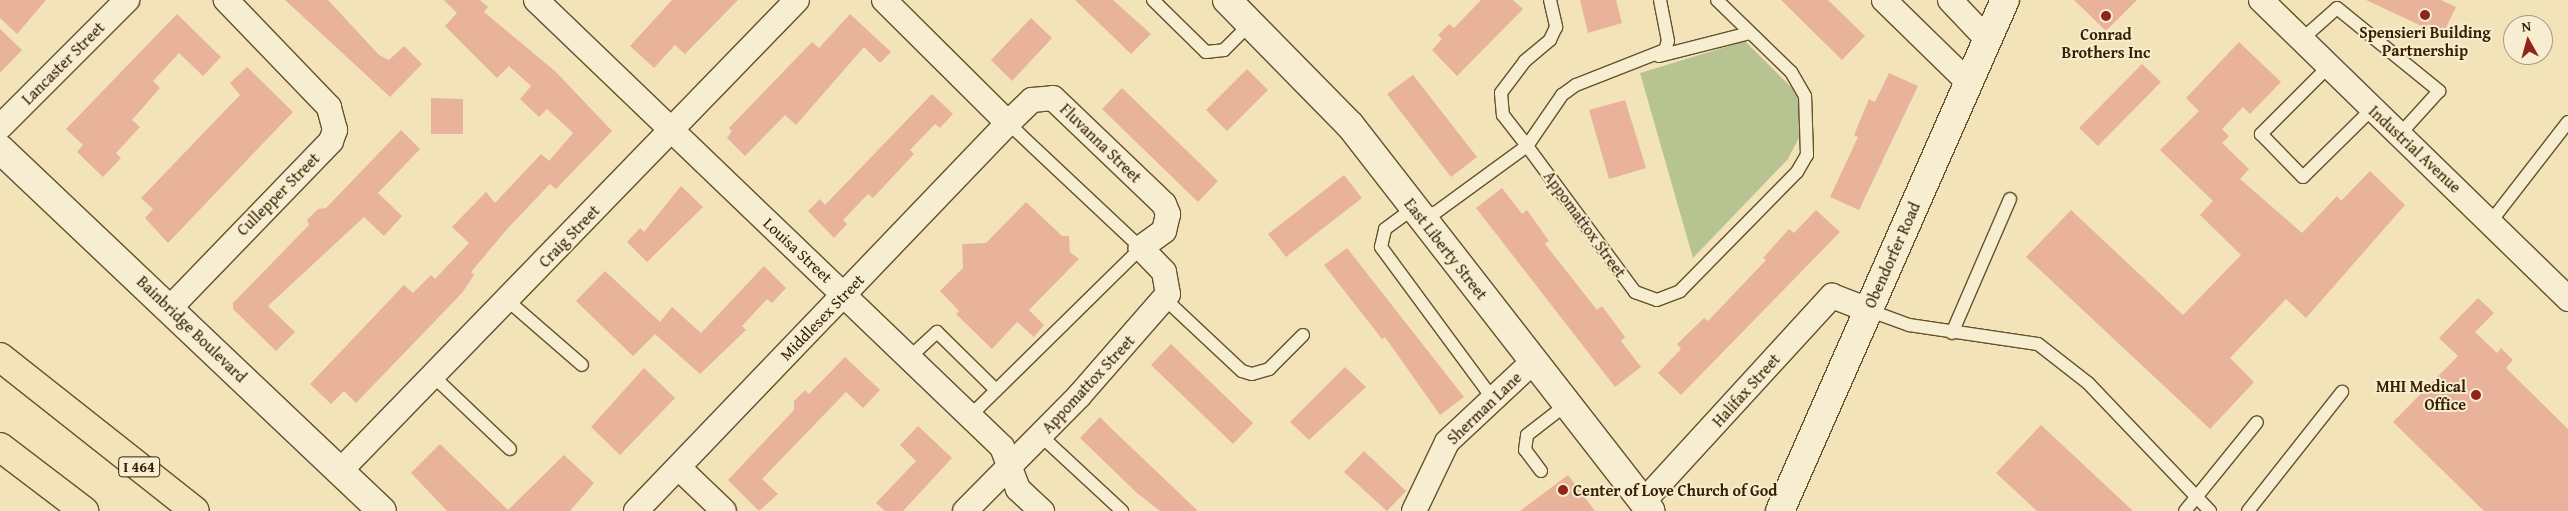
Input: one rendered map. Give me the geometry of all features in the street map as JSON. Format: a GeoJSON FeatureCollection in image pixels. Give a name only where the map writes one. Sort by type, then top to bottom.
{"type":"FeatureCollection","features":[{"type":"Feature","properties":{"kind":"highway"},"geometry":{"type":"LineString","coordinates":[[0,352],[28,380]]}},
{"type":"Feature","properties":{"kind":"highway","name":"I 464"},"geometry":{"type":"LineString","coordinates":[[0,357],[195,511]]}},
{"type":"Feature","properties":{"kind":"highway"},"geometry":{"type":"LineString","coordinates":[[0,447],[84,511]]}},
{"type":"Feature","properties":{"kind":"highway"},"geometry":{"type":"LineString","coordinates":[[0,468],[67,511]]}},
{"type":"Feature","properties":{"kind":"street","name":"Lancaster Street"},"geometry":{"type":"LineString","coordinates":[[0,127],[127,0]]}},
{"type":"Feature","properties":{"kind":"street","name":"Cullepper Street"},"geometry":{"type":"LineString","coordinates":[[170,308],[331,141],[334,118],[298,73],[226,0]]}},
{"type":"Feature","properties":{"kind":"street","name":"Louisa Street"},"geometry":{"type":"LineString","coordinates":[[536,0],[1002,447],[1018,489],[1042,511]]}},
{"type":"Feature","properties":{"kind":"street","name":"Craig Street"},"geometry":{"type":"LineString","coordinates":[[340,471],[797,0]]}},
{"type":"Feature","properties":{"kind":"street"},"geometry":{"type":"LineString","coordinates":[[884,0],[1008,124]]}},
{"type":"Feature","properties":{"kind":"street","name":"East Liberty Street"},"geometry":{"type":"LineString","coordinates":[[1227,0],[1338,111],[1534,361],[1643,508]]}},
{"type":"Feature","properties":{"kind":"street"},"geometry":{"type":"LineString","coordinates":[[1884,0],[1968,82]]}},
{"type":"Feature","properties":{"kind":"street"},"geometry":{"type":"LineString","coordinates":[[1950,0],[1988,40]]}},
{"type":"Feature","properties":{"kind":"street","name":"Obendorfer Road"},"geometry":{"type":"LineString","coordinates":[[1780,511],[2005,0]]}},
{"type":"Feature","properties":{"kind":"street","name":"Industrial Avenue"},"geometry":{"type":"LineString","coordinates":[[2261,0],[2328,68],[2492,220],[2568,299]]}},
{"type":"Feature","properties":{"kind":"street","name":"Fluvanna Street"},"geometry":{"type":"LineString","coordinates":[[1008,124],[1032,100],[1048,97],[1062,104],[1164,204],[1168,214],[1164,230],[1141,248]]}},
{"type":"Feature","properties":{"kind":"street","name":"Middlesex Street"},"geometry":{"type":"LineString","coordinates":[[636,511],[1008,124]]}},
{"type":"Feature","properties":{"kind":"street","name":"Bainbridge Boulevard"},"geometry":{"type":"LineString","coordinates":[[0,149],[170,308],[382,511]]}},
{"type":"Feature","properties":{"kind":"street"},"geometry":{"type":"LineString","coordinates":[[1141,248],[1164,272],[1168,283],[1166,300]]}},
{"type":"Feature","properties":{"kind":"street","name":"Halifax Street"},"geometry":{"type":"LineString","coordinates":[[1643,508],[1832,296],[1868,310]]}},
{"type":"Feature","properties":{"kind":"street","name":"Appomattox Street"},"geometry":{"type":"LineString","coordinates":[[965,511],[1040,435],[1166,300]]}},
{"type":"Feature","properties":{"kind":"street","name":"Sherman Lane"},"geometry":{"type":"LineString","coordinates":[[1414,511],[1447,442],[1534,361]]}},
{"type":"Feature","properties":{"kind":"street"},"geometry":{"type":"LineString","coordinates":[[679,468],[724,511]]}},
{"type":"Feature","properties":{"kind":"lane"},"geometry":{"type":"LineString","coordinates":[[1153,0],[1206,52],[1224,50],[1251,23]]}},
{"type":"Feature","properties":{"kind":"lane","name":"Appomattox Street"},"geometry":{"type":"LineString","coordinates":[[1550,0],[1556,27],[1550,40],[1525,61],[1501,93],[1503,115],[1635,292],[1645,298],[1669,298],[1680,290],[1745,222],[1797,172],[1807,155],[1805,96],[1792,72],[1717,0]]}},
{"type":"Feature","properties":{"kind":"lane"},"geometry":{"type":"LineString","coordinates":[[1658,56],[1668,41],[1660,0]]}},
{"type":"Feature","properties":{"kind":"lane"},"geometry":{"type":"LineString","coordinates":[[2301,40],[2337,8],[2438,91],[2400,134]]}},
{"type":"Feature","properties":{"kind":"lane"},"geometry":{"type":"LineString","coordinates":[[1493,399],[1381,247],[1385,229],[1406,214],[1434,213],[1526,146],[1562,95],[1595,74],[1658,56],[1754,36]]}},
{"type":"Feature","properties":{"kind":"lane"},"geometry":{"type":"LineString","coordinates":[[2328,68],[2261,134],[2303,177],[2372,109]]}},
{"type":"Feature","properties":{"kind":"lane"},"geometry":{"type":"LineString","coordinates":[[2492,220],[2568,122]]}},
{"type":"Feature","properties":{"kind":"lane"},"geometry":{"type":"LineString","coordinates":[[970,416],[1141,248],[1008,124]]}},
{"type":"Feature","properties":{"kind":"lane"},"geometry":{"type":"LineString","coordinates":[[1952,333],[2010,199]]}},
{"type":"Feature","properties":{"kind":"lane"},"geometry":{"type":"LineString","coordinates":[[507,300],[582,365]]}},
{"type":"Feature","properties":{"kind":"lane"},"geometry":{"type":"LineString","coordinates":[[1166,300],[1242,371],[1252,374],[1269,368],[1303,335]]}},
{"type":"Feature","properties":{"kind":"lane"},"geometry":{"type":"LineString","coordinates":[[1868,310],[1909,325],[1952,333],[2017,340],[2056,355],[2088,383],[2196,499],[2210,511]]}},
{"type":"Feature","properties":{"kind":"lane"},"geometry":{"type":"LineString","coordinates":[[910,357],[936,332],[996,390]]}},
{"type":"Feature","properties":{"kind":"lane"},"geometry":{"type":"LineString","coordinates":[[433,376],[510,449]]}},
{"type":"Feature","properties":{"kind":"lane"},"geometry":{"type":"LineString","coordinates":[[2248,511],[2342,392]]}},
{"type":"Feature","properties":{"kind":"lane"},"geometry":{"type":"LineString","coordinates":[[1542,471],[1525,450],[1527,435],[1567,404]]}},
{"type":"Feature","properties":{"kind":"lane"},"geometry":{"type":"LineString","coordinates":[[2186,511],[2257,422]]}},
{"type":"Feature","properties":{"kind":"lane"},"geometry":{"type":"LineString","coordinates":[[1040,435],[1122,511]]}},
{"type":"Feature","properties":{"kind":"green space"},"geometry":{"type":"Polygon","coordinates":[[[1745,41],[1809,105],[1810,116],[1788,159],[1693,258],[1640,73],[1745,41]]]}},
{"type":"Feature","properties":{"kind":"building"},"geometry":{"type":"Polygon","coordinates":[[[0,0],[46,0],[17,34],[0,18],[0,0]]]}},
{"type":"Feature","properties":{"kind":"building"},"geometry":{"type":"Polygon","coordinates":[[[285,0],[328,0],[379,55],[389,60],[404,46],[422,64],[390,97],[285,0]]]}},
{"type":"Feature","properties":{"kind":"building"},"geometry":{"type":"Polygon","coordinates":[[[444,0],[480,0],[488,7],[484,12],[556,72],[612,131],[556,189],[550,184],[508,228],[471,272],[474,275],[462,293],[356,403],[344,391],[331,404],[310,384],[404,285],[413,293],[431,275],[435,279],[469,243],[452,227],[486,192],[495,203],[541,154],[549,161],[573,133],[547,109],[539,117],[520,99],[531,86],[509,66],[497,78],[445,26],[457,13],[444,0]]]}},
{"type":"Feature","properties":{"kind":"building"},"geometry":{"type":"Polygon","coordinates":[[[672,0],[738,0],[685,54],[675,45],[654,68],[630,46],[672,0]]]}},
{"type":"Feature","properties":{"kind":"building"},"geometry":{"type":"Polygon","coordinates":[[[1075,0],[1113,0],[1151,34],[1131,54],[1075,0]]]}},
{"type":"Feature","properties":{"kind":"building"},"geometry":{"type":"Polygon","coordinates":[[[1481,0],[1513,0],[1523,9],[1457,76],[1432,50],[1442,39],[1438,35],[1449,24],[1454,28],[1481,0]]]}},
{"type":"Feature","properties":{"kind":"building"},"geometry":{"type":"Polygon","coordinates":[[[1580,0],[1616,0],[1622,23],[1588,33],[1580,0]]]}},
{"type":"Feature","properties":{"kind":"building"},"geometry":{"type":"Polygon","coordinates":[[[1781,0],[1828,0],[1865,36],[1842,60],[1781,0]]]}},
{"type":"Feature","properties":{"kind":"building","name":"Conrad Brothers Inc"},"geometry":{"type":"Polygon","coordinates":[[[2074,0],[2137,0],[2106,31],[2074,0]]]}},
{"type":"Feature","properties":{"kind":"building","name":"Spensieri Building Partnership"},"geometry":{"type":"Polygon","coordinates":[[[2366,0],[2441,0],[2456,7],[2444,32],[2428,24],[2426,28],[2366,0]]]}},
{"type":"Feature","properties":{"kind":"building"},"geometry":{"type":"Polygon","coordinates":[[[177,14],[221,57],[203,76],[179,53],[153,81],[160,88],[132,120],[140,127],[116,153],[121,158],[103,177],[77,152],[83,145],[66,129],[177,14]]]}},
{"type":"Feature","properties":{"kind":"building"},"geometry":{"type":"Polygon","coordinates":[[[850,14],[891,52],[880,63],[864,47],[796,125],[785,115],[745,156],[727,138],[732,131],[729,128],[812,42],[819,48],[850,14]]]}},
{"type":"Feature","properties":{"kind":"building"},"geometry":{"type":"Polygon","coordinates":[[[1031,18],[1052,38],[1012,81],[991,60],[1031,18]]]}},
{"type":"Feature","properties":{"kind":"building"},"geometry":{"type":"Polygon","coordinates":[[[0,29],[22,50],[0,73],[0,29]]]}},
{"type":"Feature","properties":{"kind":"building"},"geometry":{"type":"Polygon","coordinates":[[[2239,42],[2281,82],[2250,114],[2243,107],[2222,129],[2229,136],[2222,143],[2249,169],[2240,179],[2302,233],[2337,196],[2341,201],[2370,171],[2405,205],[2306,318],[2286,299],[2230,358],[2254,382],[2210,429],[2026,257],[2071,210],[2183,315],[2241,255],[2200,215],[2213,201],[2160,150],[2199,111],[2186,98],[2239,42]]]}},
{"type":"Feature","properties":{"kind":"building"},"geometry":{"type":"Polygon","coordinates":[[[2142,64],[2161,82],[2098,146],[2079,128],[2142,64]]]}},
{"type":"Feature","properties":{"kind":"building"},"geometry":{"type":"Polygon","coordinates":[[[247,67],[293,112],[168,243],[145,218],[153,209],[141,198],[240,95],[230,83],[247,67]]]}},
{"type":"Feature","properties":{"kind":"building"},"geometry":{"type":"Polygon","coordinates":[[[1247,69],[1268,90],[1227,131],[1206,110],[1247,69]]]}},
{"type":"Feature","properties":{"kind":"building"},"geometry":{"type":"Polygon","coordinates":[[[1889,73],[1918,86],[1859,210],[1830,197],[1858,137],[1854,135],[1869,99],[1875,102],[1889,73]]]}},
{"type":"Feature","properties":{"kind":"building"},"geometry":{"type":"Polygon","coordinates":[[[1413,75],[1477,157],[1451,177],[1387,94],[1413,75]]]}},
{"type":"Feature","properties":{"kind":"building"},"geometry":{"type":"Polygon","coordinates":[[[1122,88],[1218,181],[1198,202],[1102,109],[1122,88]]]}},
{"type":"Feature","properties":{"kind":"building"},"geometry":{"type":"Polygon","coordinates":[[[932,94],[953,114],[940,128],[935,124],[910,150],[914,154],[873,198],[868,194],[843,220],[847,224],[834,238],[808,211],[820,199],[825,205],[932,94]]]}},
{"type":"Feature","properties":{"kind":"building"},"geometry":{"type":"Polygon","coordinates":[[[431,98],[463,99],[463,134],[431,134],[431,98]]]}},
{"type":"Feature","properties":{"kind":"building"},"geometry":{"type":"Polygon","coordinates":[[[1625,100],[1646,168],[1609,179],[1589,110],[1625,100]]]}},
{"type":"Feature","properties":{"kind":"building"},"geometry":{"type":"Polygon","coordinates":[[[401,130],[420,149],[378,193],[402,216],[384,236],[364,217],[268,306],[295,332],[276,351],[233,309],[233,303],[309,225],[307,220],[318,209],[326,208],[401,130]]]}},
{"type":"Feature","properties":{"kind":"building"},"geometry":{"type":"Polygon","coordinates":[[[1344,175],[1362,198],[1286,257],[1268,234],[1344,175]]]}},
{"type":"Feature","properties":{"kind":"building"},"geometry":{"type":"Polygon","coordinates":[[[681,186],[703,207],[647,262],[627,242],[640,228],[644,232],[681,186]]]}},
{"type":"Feature","properties":{"kind":"building"},"geometry":{"type":"Polygon","coordinates":[[[1502,188],[1522,214],[1527,210],[1549,241],[1545,244],[1597,310],[1602,306],[1625,337],[1621,341],[1641,367],[1615,387],[1476,208],[1502,188]]]}},
{"type":"Feature","properties":{"kind":"building"},"geometry":{"type":"Polygon","coordinates":[[[1026,202],[1062,236],[1069,236],[1070,252],[1079,259],[1029,310],[1044,325],[1034,337],[1017,322],[992,349],[956,314],[959,311],[940,291],[963,268],[962,244],[986,243],[1026,202]]]}},
{"type":"Feature","properties":{"kind":"building"},"geometry":{"type":"Polygon","coordinates":[[[1816,210],[1840,232],[1681,395],[1658,373],[1681,349],[1677,344],[1704,318],[1708,321],[1766,260],[1763,258],[1789,229],[1794,233],[1816,210]]]}},
{"type":"Feature","properties":{"kind":"building"},"geometry":{"type":"Polygon","coordinates":[[[1347,248],[1464,397],[1440,415],[1385,337],[1382,339],[1324,265],[1347,248]]]}},
{"type":"Feature","properties":{"kind":"building"},"geometry":{"type":"Polygon","coordinates":[[[764,266],[786,288],[772,303],[767,299],[742,326],[746,330],[700,374],[655,334],[633,356],[576,301],[605,271],[660,322],[672,307],[701,333],[764,266]]]}},
{"type":"Feature","properties":{"kind":"building","name":"MHI Medical Office"},"geometry":{"type":"Polygon","coordinates":[[[2478,298],[2494,313],[2475,332],[2497,353],[2501,348],[2513,360],[2506,368],[2568,429],[2568,511],[2484,511],[2393,422],[2458,356],[2439,338],[2478,298]]]}},
{"type":"Feature","properties":{"kind":"building"},"geometry":{"type":"Polygon","coordinates":[[[1171,344],[1253,423],[1233,444],[1151,365],[1171,344]]]}},
{"type":"Feature","properties":{"kind":"building"},"geometry":{"type":"Polygon","coordinates":[[[845,357],[880,390],[863,408],[846,392],[762,479],[778,494],[759,511],[728,480],[794,410],[794,401],[805,390],[809,394],[845,357]]]}},
{"type":"Feature","properties":{"kind":"building"},"geometry":{"type":"Polygon","coordinates":[[[1345,367],[1366,387],[1309,440],[1290,422],[1345,367]]]}},
{"type":"Feature","properties":{"kind":"building"},"geometry":{"type":"Polygon","coordinates":[[[644,368],[675,398],[620,455],[591,427],[644,368]]]}},
{"type":"Feature","properties":{"kind":"building"},"geometry":{"type":"Polygon","coordinates":[[[1100,417],[1198,511],[1160,511],[1137,493],[1080,438],[1100,417]]]}},
{"type":"Feature","properties":{"kind":"building"},"geometry":{"type":"Polygon","coordinates":[[[2041,425],[2133,511],[2037,511],[1996,473],[2041,425]]]}},
{"type":"Feature","properties":{"kind":"building"},"geometry":{"type":"Polygon","coordinates":[[[918,426],[952,458],[903,511],[885,511],[876,503],[916,461],[900,445],[918,426]]]}},
{"type":"Feature","properties":{"kind":"building"},"geometry":{"type":"Polygon","coordinates":[[[440,444],[508,510],[564,455],[594,483],[570,511],[447,511],[411,473],[440,444]]]}},
{"type":"Feature","properties":{"kind":"building"},"geometry":{"type":"Polygon","coordinates":[[[1364,451],[1406,491],[1387,511],[1344,472],[1364,451]]]}},
{"type":"Feature","properties":{"kind":"building","name":"Center of Love Church of God"},"geometry":{"type":"Polygon","coordinates":[[[1568,475],[1595,511],[1520,511],[1568,475]]]}},
{"type":"Feature","properties":{"kind":"place","name":"Spensieri Building Partnership"},"geometry":{"type":"Point","coordinates":[2425,15]}},
{"type":"Feature","properties":{"kind":"place","name":"Conrad Brothers Inc"},"geometry":{"type":"Point","coordinates":[2106,16]}},
{"type":"Feature","properties":{"kind":"place","name":"MHI Medical Office"},"geometry":{"type":"Point","coordinates":[2476,395]}},
{"type":"Feature","properties":{"kind":"place","name":"Center of Love Church of God"},"geometry":{"type":"Point","coordinates":[1563,490]}}]}
